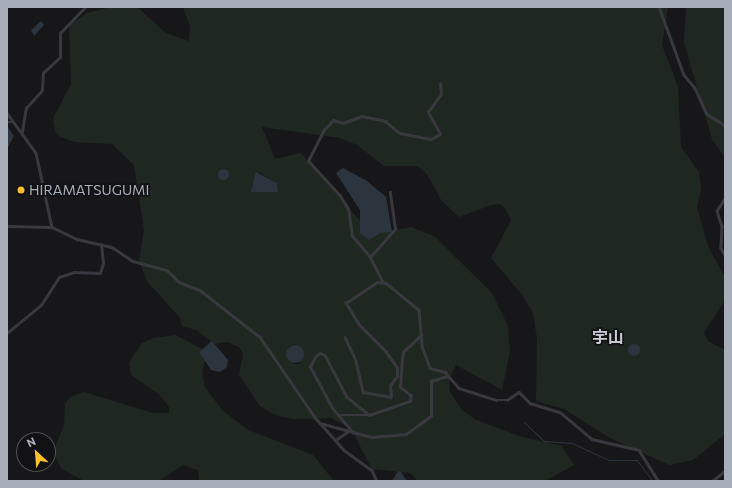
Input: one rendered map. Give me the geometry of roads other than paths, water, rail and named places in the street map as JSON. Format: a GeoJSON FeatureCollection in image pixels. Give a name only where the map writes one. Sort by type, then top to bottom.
{"type":"FeatureCollection","features":[{"type":"Feature","properties":{"kind":"street"},"geometry":{"type":"LineString","coordinates":[[22,132],[26,108],[42,90],[44,73],[60,57],[60,33],[85,7]]}},
{"type":"Feature","properties":{"kind":"street"},"geometry":{"type":"LineString","coordinates":[[659,7],[684,75],[695,88],[706,114],[725,126]]}},
{"type":"Feature","properties":{"kind":"street"},"geometry":{"type":"LineString","coordinates":[[440,84],[441,94],[428,112],[440,134],[431,139],[400,133],[385,121],[362,116],[343,123],[333,120],[322,131],[308,161],[340,196],[348,209],[352,236],[370,257],[382,281],[419,310],[421,335],[428,366],[445,372],[459,388],[496,400],[507,400],[519,392],[536,406],[560,412],[592,439],[638,450],[658,481]]}},
{"type":"Feature","properties":{"kind":"street"},"geometry":{"type":"LineString","coordinates":[[7,113],[36,153],[52,227]]}},
{"type":"Feature","properties":{"kind":"street"},"geometry":{"type":"LineString","coordinates":[[7,122],[14,122]]}},
{"type":"Feature","properties":{"kind":"street"},"geometry":{"type":"LineString","coordinates":[[370,257],[395,229],[390,192]]}},
{"type":"Feature","properties":{"kind":"street"},"geometry":{"type":"LineString","coordinates":[[725,199],[717,211],[722,226],[721,248],[725,255]]}},
{"type":"Feature","properties":{"kind":"street"},"geometry":{"type":"LineString","coordinates":[[7,226],[52,227],[101,245],[112,247],[133,261],[167,270],[179,282],[200,290],[250,327],[269,348],[320,423],[337,439],[344,450],[372,470],[377,481]]}},
{"type":"Feature","properties":{"kind":"street"},"geometry":{"type":"LineString","coordinates":[[7,333],[41,305],[59,277],[74,272],[100,272],[103,262],[101,245]]}},
{"type":"Feature","properties":{"kind":"street"},"geometry":{"type":"LineString","coordinates":[[345,337],[356,361],[363,392],[391,397],[390,386],[396,368],[386,352],[359,325],[346,303],[382,281]]}},
{"type":"Feature","properties":{"kind":"street"},"geometry":{"type":"LineString","coordinates":[[337,415],[369,415],[410,401],[411,396],[400,387],[403,352],[421,335]]}},
{"type":"Feature","properties":{"kind":"street"},"geometry":{"type":"LineString","coordinates":[[353,433],[337,415],[310,367],[320,353],[340,379],[347,398],[369,415]]}},
{"type":"Feature","properties":{"kind":"street"},"geometry":{"type":"LineString","coordinates":[[320,423],[353,433],[380,437],[412,432],[431,416],[431,381],[447,376]]}},
{"type":"Feature","properties":{"kind":"street"},"geometry":{"type":"LineString","coordinates":[[337,439],[347,431]]}},
{"type":"Feature","properties":{"kind":"street"},"geometry":{"type":"LineString","coordinates":[[712,481],[725,471]]}},
{"type":"Feature","properties":{"kind":"waterway"},"geometry":{"type":"LineString","coordinates":[[524,422],[544,441],[572,443],[608,460],[637,460],[652,481]]}},
{"type":"Feature","properties":{"kind":"place","name":"HIRAMATSUGUMI"},"geometry":{"type":"Point","coordinates":[21,190]}},
{"type":"Feature","properties":{"kind":"district","name":"宇山"},"geometry":{"type":"Point","coordinates":[608,337]}}]}
